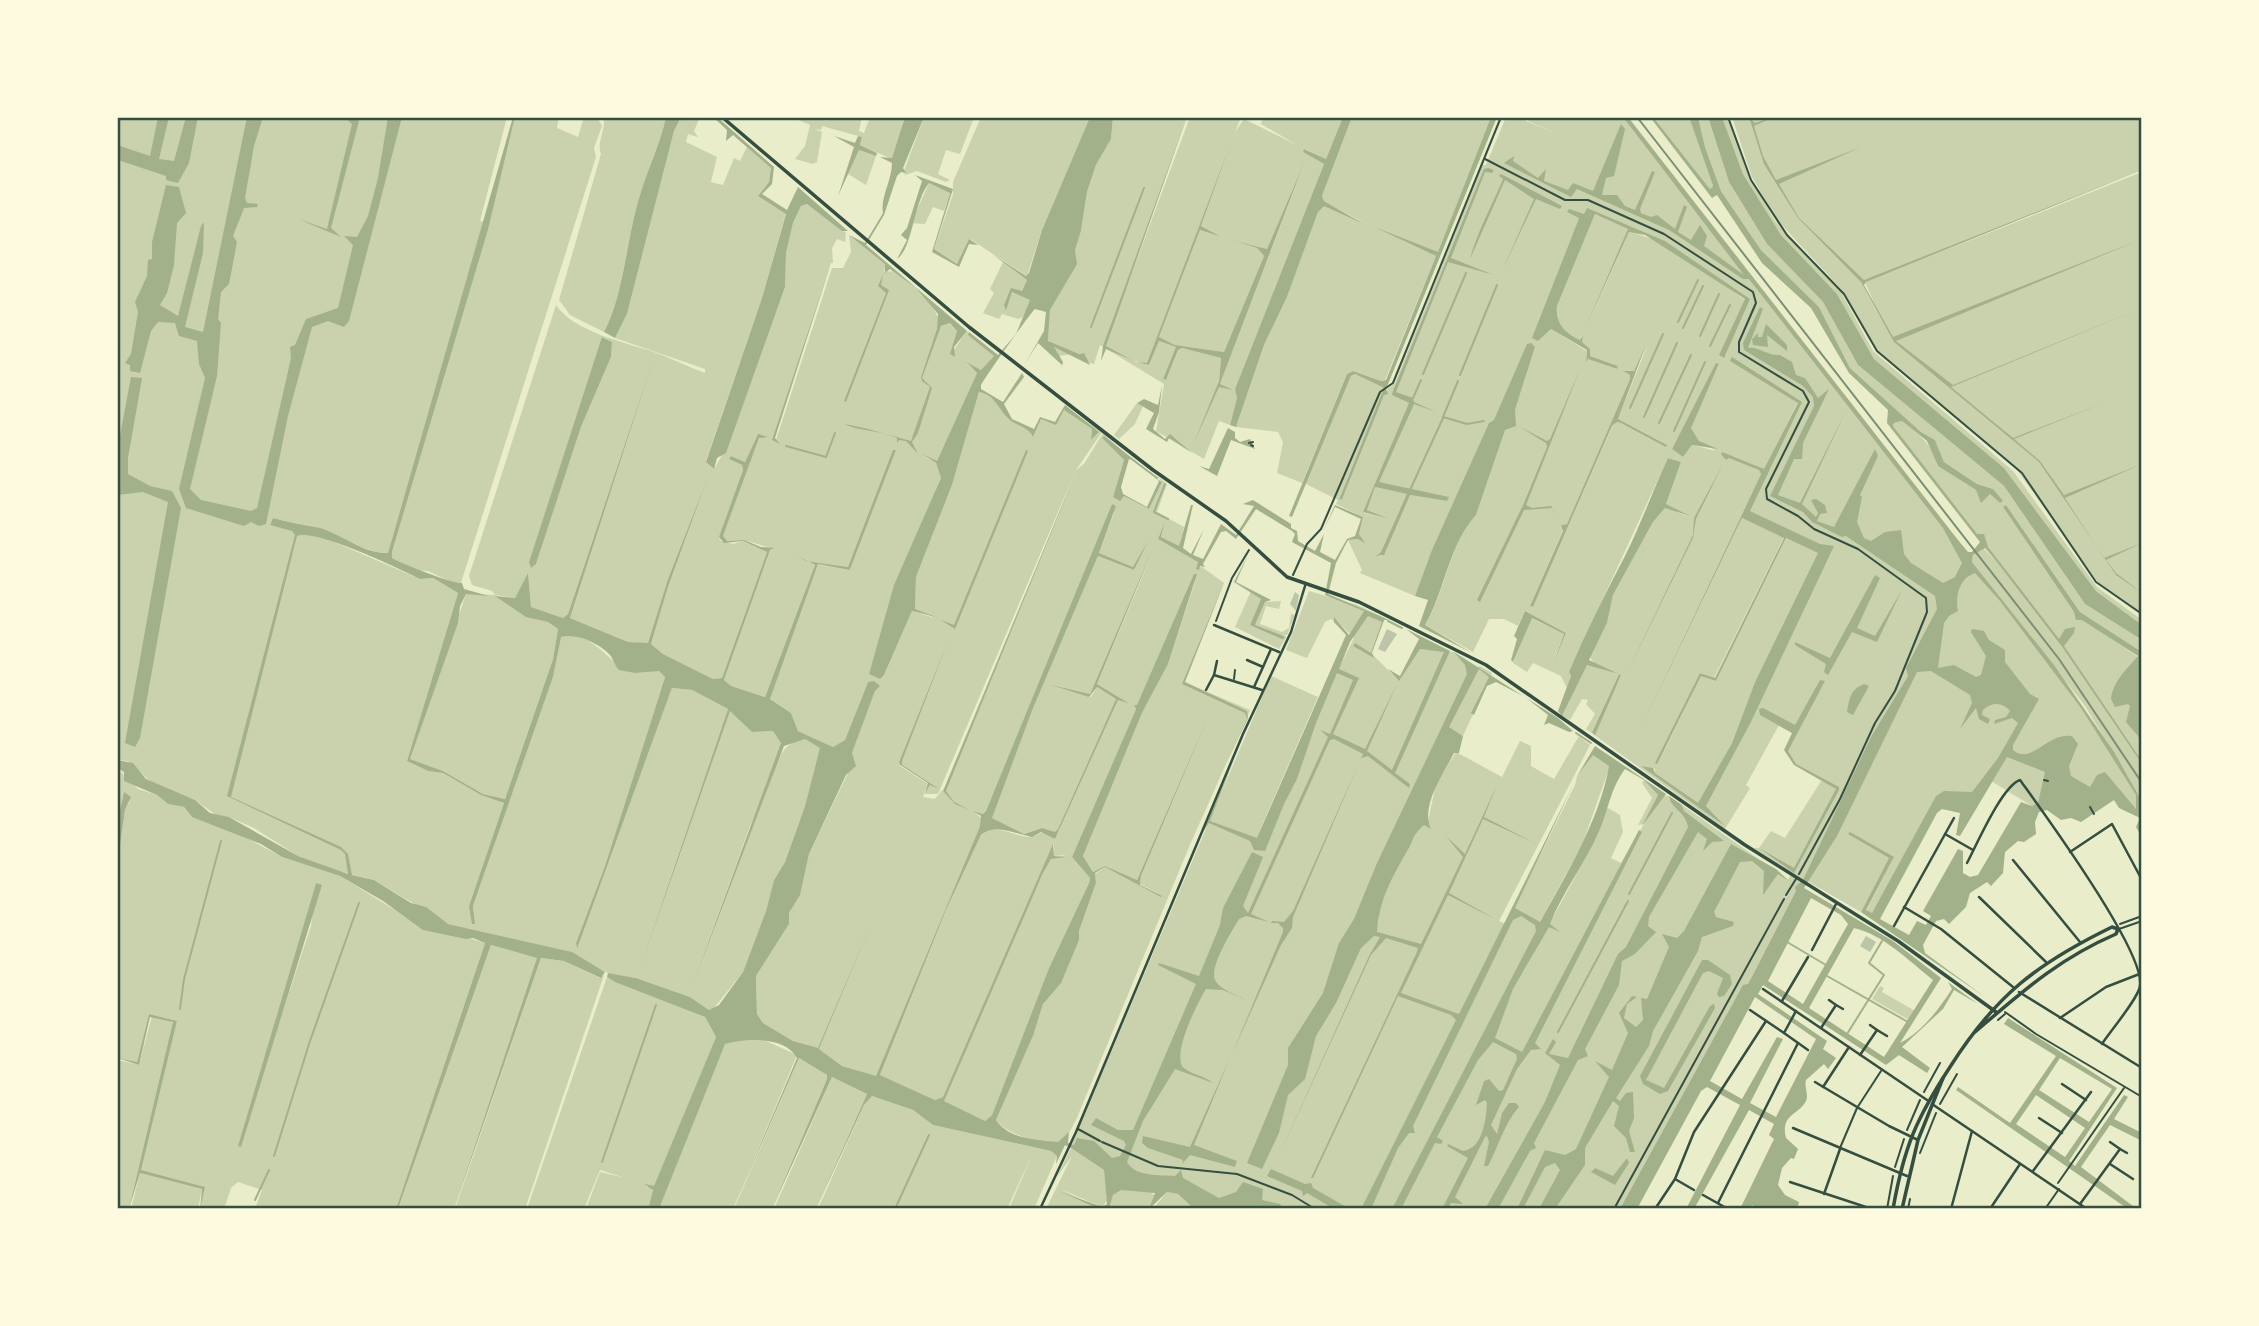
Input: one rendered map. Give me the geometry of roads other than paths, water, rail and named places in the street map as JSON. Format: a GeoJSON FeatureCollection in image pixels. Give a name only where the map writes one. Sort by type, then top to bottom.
{"type":"FeatureCollection","features":[{"type":"Feature","properties":{"kind":"street"},"geometry":{"type":"LineString","coordinates":[[722,117],[1002,353],[1239,534],[1291,579],[1305,586],[1327,591],[1466,654],[1836,905],[1890,933],[1997,1012]]}},
{"type":"Feature","properties":{"kind":"street"},"geometry":{"type":"LineString","coordinates":[[1040,1209],[1069,1148],[1262,690],[1295,623],[1305,586]]}},
{"type":"Feature","properties":{"kind":"street"},"geometry":{"type":"LineString","coordinates":[[1214,625],[1280,653]]}},
{"type":"Feature","properties":{"kind":"street"},"geometry":{"type":"LineString","coordinates":[[1254,687],[1271,649]]}},
{"type":"Feature","properties":{"kind":"street"},"geometry":{"type":"LineString","coordinates":[[1247,660],[1263,667]]}},
{"type":"Feature","properties":{"kind":"street"},"geometry":{"type":"LineString","coordinates":[[1206,690],[1217,661]]}},
{"type":"Feature","properties":{"kind":"street"},"geometry":{"type":"LineString","coordinates":[[1234,680],[1236,670]]}},
{"type":"Feature","properties":{"kind":"street"},"geometry":{"type":"LineString","coordinates":[[1213,675],[1262,690]]}},
{"type":"Feature","properties":{"kind":"street"},"geometry":{"type":"LineString","coordinates":[[1967,863],[2013,782],[2020,780],[2118,927],[2140,973],[2139,989],[2102,1044]]}},
{"type":"Feature","properties":{"kind":"street"},"geometry":{"type":"LineString","coordinates":[[1890,933],[1954,818]]}},
{"type":"Feature","properties":{"kind":"street"},"geometry":{"type":"LineString","coordinates":[[2070,852],[2112,824],[2142,880]]}},
{"type":"Feature","properties":{"kind":"street"},"geometry":{"type":"LineString","coordinates":[[1945,834],[1974,850]]}},
{"type":"Feature","properties":{"kind":"street"},"geometry":{"type":"LineString","coordinates":[[2013,859],[2083,948]]}},
{"type":"Feature","properties":{"kind":"street"},"geometry":{"type":"LineString","coordinates":[[1786,895],[1799,880]]}},
{"type":"Feature","properties":{"kind":"street"},"geometry":{"type":"LineString","coordinates":[[1979,897],[2050,968]]}},
{"type":"Feature","properties":{"kind":"street"},"geometry":{"type":"LineString","coordinates":[[1812,950],[1836,905]]}},
{"type":"Feature","properties":{"kind":"street"},"geometry":{"type":"LineString","coordinates":[[1904,908],[1935,925],[2019,992],[2142,1068]]}},
{"type":"Feature","properties":{"kind":"street"},"geometry":{"type":"LineString","coordinates":[[1893,1209],[1899,1174],[1927,1100],[1992,1008],[2013,987],[2046,962],[2080,942],[2112,927],[2142,921]]}},
{"type":"Feature","properties":{"kind":"street"},"geometry":{"type":"LineString","coordinates":[[1975,1032],[2050,968],[2083,948],[2116,934],[2118,927]]}},
{"type":"Feature","properties":{"kind":"street"},"geometry":{"type":"LineString","coordinates":[[1783,1000],[1808,957]]}},
{"type":"Feature","properties":{"kind":"street"},"geometry":{"type":"LineString","coordinates":[[2060,1018],[2099,991],[2140,973]]}},
{"type":"Feature","properties":{"kind":"street"},"geometry":{"type":"LineString","coordinates":[[1763,989],[1822,1026],[1882,1070],[2088,1209]]}},
{"type":"Feature","properties":{"kind":"street"},"geometry":{"type":"LineString","coordinates":[[1829,1000],[1843,1009]]}},
{"type":"Feature","properties":{"kind":"street"},"geometry":{"type":"LineString","coordinates":[[1822,1026],[1836,1005]]}},
{"type":"Feature","properties":{"kind":"street"},"geometry":{"type":"LineString","coordinates":[[1750,1010],[1808,1050]]}},
{"type":"Feature","properties":{"kind":"street"},"geometry":{"type":"LineString","coordinates":[[1784,1033],[1796,1011]]}},
{"type":"Feature","properties":{"kind":"street"},"geometry":{"type":"LineString","coordinates":[[1662,1209],[1656,1207],[1675,1179],[1694,1132],[1766,1021]]}},
{"type":"Feature","properties":{"kind":"street"},"geometry":{"type":"LineString","coordinates":[[1870,1026],[1887,1036]]}},
{"type":"Feature","properties":{"kind":"street"},"geometry":{"type":"LineString","coordinates":[[1861,1053],[1877,1030]]}},
{"type":"Feature","properties":{"kind":"street"},"geometry":{"type":"LineString","coordinates":[[1711,1209],[1798,1043]]}},
{"type":"Feature","properties":{"kind":"street"},"geometry":{"type":"LineString","coordinates":[[1823,1087],[1849,1047]]}},
{"type":"Feature","properties":{"kind":"street"},"geometry":{"type":"LineString","coordinates":[[1824,1194],[1857,1108],[1882,1070]]}},
{"type":"Feature","properties":{"kind":"street"},"geometry":{"type":"LineString","coordinates":[[1902,1209],[1907,1176],[1918,1140],[1945,1073]]}},
{"type":"Feature","properties":{"kind":"street"},"geometry":{"type":"LineString","coordinates":[[1815,1082],[1918,1140]]}},
{"type":"Feature","properties":{"kind":"street"},"geometry":{"type":"LineString","coordinates":[[2062,1084],[2086,1100]]}},
{"type":"Feature","properties":{"kind":"street"},"geometry":{"type":"LineString","coordinates":[[2033,1171],[2091,1092]]}},
{"type":"Feature","properties":{"kind":"street"},"geometry":{"type":"LineString","coordinates":[[2039,1118],[2062,1133]]}},
{"type":"Feature","properties":{"kind":"street"},"geometry":{"type":"LineString","coordinates":[[1793,1128],[1907,1176]]}},
{"type":"Feature","properties":{"kind":"street"},"geometry":{"type":"LineString","coordinates":[[1077,1129],[1100,1141]]}},
{"type":"Feature","properties":{"kind":"street"},"geometry":{"type":"LineString","coordinates":[[1951,1209],[1972,1130]]}},
{"type":"Feature","properties":{"kind":"street"},"geometry":{"type":"LineString","coordinates":[[2110,1142],[2127,1153]]}},
{"type":"Feature","properties":{"kind":"street"},"geometry":{"type":"LineString","coordinates":[[2080,1204],[2120,1149]]}},
{"type":"Feature","properties":{"kind":"street"},"geometry":{"type":"LineString","coordinates":[[1990,1209],[2020,1164]]}},
{"type":"Feature","properties":{"kind":"street"},"geometry":{"type":"LineString","coordinates":[[2110,1164],[2133,1179]]}},
{"type":"Feature","properties":{"kind":"street"},"geometry":{"type":"LineString","coordinates":[[1675,1179],[1694,1190]]}},
{"type":"Feature","properties":{"kind":"street"},"geometry":{"type":"LineString","coordinates":[[1790,1182],[1872,1209]]}},
{"type":"Feature","properties":{"kind":"street"},"geometry":{"type":"LineString","coordinates":[[2045,1209],[2057,1188]]}},
{"type":"Feature","properties":{"kind":"street"},"geometry":{"type":"LineString","coordinates":[[1703,1195],[1726,1208]]}},
{"type":"Feature","properties":{"kind":"waterway"},"geometry":{"type":"LineString","coordinates":[[1091,327],[1144,188]]}},
{"type":"Feature","properties":{"kind":"waterway"},"geometry":{"type":"LineString","coordinates":[[1423,374],[1466,273]]}},
{"type":"Feature","properties":{"kind":"waterway"},"geometry":{"type":"LineString","coordinates":[[1678,322],[1698,280]]}},
{"type":"Feature","properties":{"kind":"waterway"},"geometry":{"type":"LineString","coordinates":[[1460,375],[1497,285]]}},
{"type":"Feature","properties":{"kind":"waterway"},"geometry":{"type":"LineString","coordinates":[[1683,328],[1703,286]]}},
{"type":"Feature","properties":{"kind":"waterway"},"geometry":{"type":"LineString","coordinates":[[1700,336],[1719,294]]}},
{"type":"Feature","properties":{"kind":"waterway"},"geometry":{"type":"LineString","coordinates":[[1710,346],[1730,305]]}},
{"type":"Feature","properties":{"kind":"waterway"},"geometry":{"type":"LineString","coordinates":[[1630,408],[1663,334]]}},
{"type":"Feature","properties":{"kind":"waterway"},"geometry":{"type":"LineString","coordinates":[[1644,417],[1677,343]]}},
{"type":"Feature","properties":{"kind":"waterway"},"geometry":{"type":"LineString","coordinates":[[1659,423],[1691,355]]}},
{"type":"Feature","properties":{"kind":"waterway"},"geometry":{"type":"LineString","coordinates":[[1674,431],[1705,362]]}},
{"type":"Feature","properties":{"kind":"waterway"},"geometry":{"type":"LineString","coordinates":[[1413,398],[1421,380]]}},
{"type":"Feature","properties":{"kind":"waterway"},"geometry":{"type":"LineString","coordinates":[[1458,381],[1443,417],[1467,424],[1484,421]]}},
{"type":"Feature","properties":{"kind":"waterway"},"geometry":{"type":"LineString","coordinates":[[1410,490],[1443,418]]}},
{"type":"Feature","properties":{"kind":"waterway"},"geometry":{"type":"LineString","coordinates":[[786,446],[826,457],[835,433]]}},
{"type":"Feature","properties":{"kind":"waterway"},"geometry":{"type":"LineString","coordinates":[[1133,460],[1157,478]]}},
{"type":"Feature","properties":{"kind":"waterway"},"geometry":{"type":"LineString","coordinates":[[1165,484],[1154,512],[1168,519]]}},
{"type":"Feature","properties":{"kind":"waterway"},"geometry":{"type":"LineString","coordinates":[[1388,621],[1402,628]]}},
{"type":"Feature","properties":{"kind":"waterway"},"geometry":{"type":"LineString","coordinates":[[1576,733],[1591,743]]}},
{"type":"Feature","properties":{"kind":"waterway"},"geometry":{"type":"LineString","coordinates":[[1629,894],[1672,813]]}},
{"type":"Feature","properties":{"kind":"waterway"},"geometry":{"type":"LineString","coordinates":[[180,1009],[184,979],[221,841]]}},
{"type":"Feature","properties":{"kind":"waterway"},"geometry":{"type":"LineString","coordinates":[[1558,1032],[1628,901]]}},
{"type":"Feature","properties":{"kind":"waterway"},"geometry":{"type":"LineString","coordinates":[[274,1156],[310,1041],[359,903]]}},
{"type":"Feature","properties":{"kind":"waterway"},"geometry":{"type":"LineString","coordinates":[[1847,1034],[1884,975],[1869,963],[1882,941]]}},
{"type":"Feature","properties":{"kind":"waterway"},"geometry":{"type":"LineString","coordinates":[[1787,942],[1826,965]]}},
{"type":"Feature","properties":{"kind":"waterway"},"geometry":{"type":"LineString","coordinates":[[1827,976],[1908,1022]]}},
{"type":"Feature","properties":{"kind":"waterway"},"geometry":{"type":"LineString","coordinates":[[602,1162],[656,1005]]}},
{"type":"Feature","properties":{"kind":"waterway"},"geometry":{"type":"LineString","coordinates":[[895,1209],[929,1135]]}},
{"type":"Feature","properties":{"kind":"waterway"},"geometry":{"type":"LineString","coordinates":[[255,1200],[269,1170]]}},
{"type":"Feature","properties":{"kind":"railway"},"geometry":{"type":"LineString","coordinates":[[1637,117],[2059,659],[2142,783]]}}]}
